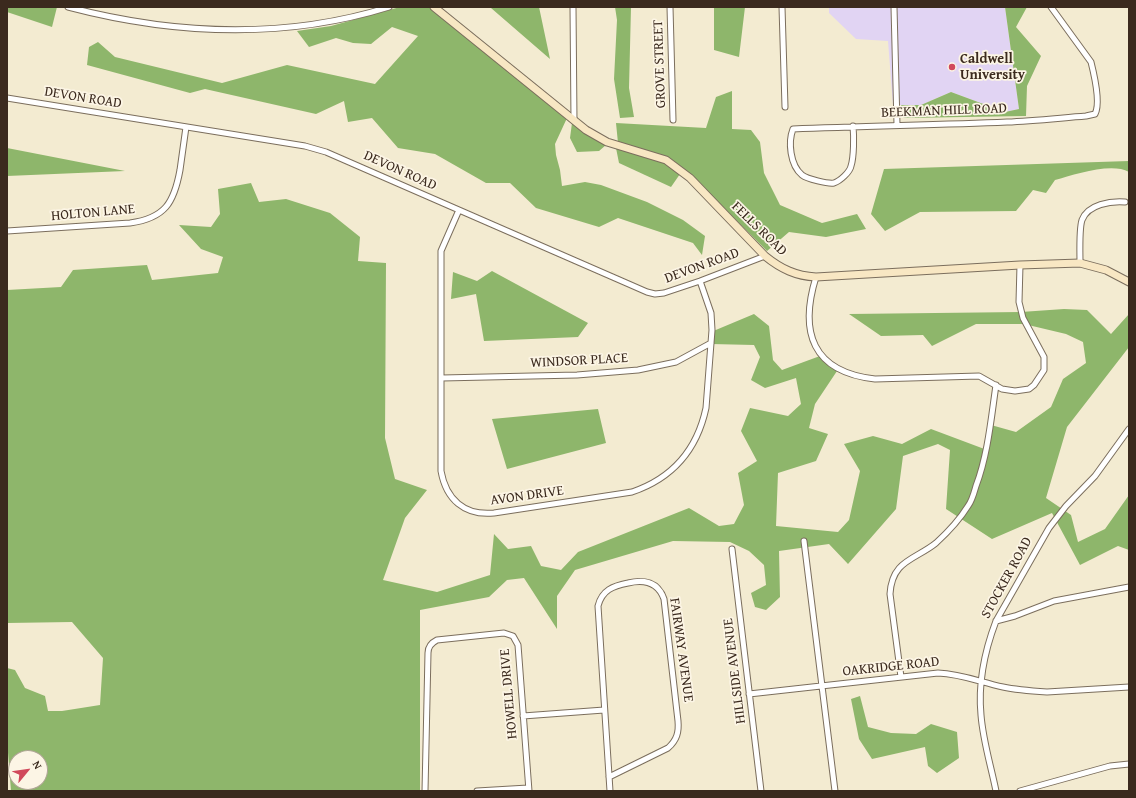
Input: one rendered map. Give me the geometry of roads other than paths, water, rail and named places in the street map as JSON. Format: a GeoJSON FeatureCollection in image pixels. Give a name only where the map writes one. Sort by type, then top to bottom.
{"type":"FeatureCollection","features":[{"type":"Feature","properties":{"kind":"street"},"geometry":{"type":"LineString","coordinates":[[68,7],[131,21],[192,29],[238,31],[274,29],[346,19],[388,7]]}},
{"type":"Feature","properties":{"kind":"street","name":"FELLS ROAD"},"geometry":{"type":"LineString","coordinates":[[434,7],[574,122],[607,142],[666,160],[679,169],[696,184],[765,256],[789,272],[804,276],[816,277],[1020,265],[1080,264],[1106,270],[1129,282]]}},
{"type":"Feature","properties":{"kind":"street"},"geometry":{"type":"LineString","coordinates":[[573,7],[574,122]]}},
{"type":"Feature","properties":{"kind":"street","name":"GROVE STREET"},"geometry":{"type":"LineString","coordinates":[[670,7],[673,120]]}},
{"type":"Feature","properties":{"kind":"street"},"geometry":{"type":"LineString","coordinates":[[782,7],[785,107]]}},
{"type":"Feature","properties":{"kind":"street"},"geometry":{"type":"LineString","coordinates":[[894,7],[897,124]]}},
{"type":"Feature","properties":{"kind":"street","name":"BEEKMAN HILL ROAD"},"geometry":{"type":"LineString","coordinates":[[852,126],[854,134],[851,166],[848,172],[836,183],[806,178],[801,174],[792,158],[790,138],[793,129],[852,126],[897,124],[1008,122],[1095,114],[1097,100],[1094,72],[1091,62],[1052,7]]}},
{"type":"Feature","properties":{"kind":"street","name":"DEVON ROAD"},"geometry":{"type":"LineString","coordinates":[[7,98],[305,146],[326,152],[647,292],[655,294],[664,293],[700,281],[765,256]]}},
{"type":"Feature","properties":{"kind":"street","name":"HOLTON LANE"},"geometry":{"type":"LineString","coordinates":[[7,231],[130,223],[156,216],[168,204],[177,187],[186,127]]}},
{"type":"Feature","properties":{"kind":"street"},"geometry":{"type":"LineString","coordinates":[[1080,264],[1082,221],[1085,214],[1096,206],[1119,201],[1125,202]]}},
{"type":"Feature","properties":{"kind":"street","name":"AVON DRIVE"},"geometry":{"type":"LineString","coordinates":[[459,210],[441,251],[441,471],[444,485],[451,497],[462,507],[470,511],[479,513],[494,513],[632,492],[652,484],[670,472],[685,456],[694,443],[706,408],[712,330],[711,313],[700,281]]}},
{"type":"Feature","properties":{"kind":"street"},"geometry":{"type":"LineString","coordinates":[[816,277],[811,293],[809,321],[810,332],[814,343],[827,361],[848,374],[875,379],[979,376],[1002,390],[1015,391],[1029,389],[1034,385],[1044,370],[1044,356],[1023,318],[1019,302],[1020,265]]}},
{"type":"Feature","properties":{"kind":"street","name":"WINDSOR PLACE"},"geometry":{"type":"LineString","coordinates":[[442,378],[577,375],[638,370],[676,362],[711,343]]}},
{"type":"Feature","properties":{"kind":"street"},"geometry":{"type":"LineString","coordinates":[[900,677],[890,594],[891,584],[901,566],[912,557],[936,543],[958,520],[969,505],[982,468],[991,423],[996,385]]}},
{"type":"Feature","properties":{"kind":"street","name":"STOCKER ROAD"},"geometry":{"type":"LineString","coordinates":[[996,791],[982,727],[981,713],[982,670],[991,634],[996,621],[1049,528],[1066,506],[1095,476],[1129,429]]}},
{"type":"Feature","properties":{"kind":"street"},"geometry":{"type":"LineString","coordinates":[[804,541],[835,791]]}},
{"type":"Feature","properties":{"kind":"street","name":"HILLSIDE AVENUE"},"geometry":{"type":"LineString","coordinates":[[732,549],[761,791]]}},
{"type":"Feature","properties":{"kind":"street","name":"FAIRWAY AVENUE"},"geometry":{"type":"LineString","coordinates":[[609,777],[668,748],[675,742],[678,734],[678,720],[665,603],[660,591],[654,585],[646,582],[638,581],[614,586],[606,591],[599,602],[598,615],[604,710],[610,791]]}},
{"type":"Feature","properties":{"kind":"street"},"geometry":{"type":"LineString","coordinates":[[996,621],[1016,616],[1054,601],[1129,587]]}},
{"type":"Feature","properties":{"kind":"street","name":"HOWELL DRIVE"},"geometry":{"type":"LineString","coordinates":[[425,791],[429,648],[432,643],[440,640],[504,633],[513,636],[518,645],[529,789]]}},
{"type":"Feature","properties":{"kind":"street","name":"OAKRIDGE ROAD"},"geometry":{"type":"LineString","coordinates":[[749,694],[947,673],[1002,687],[1041,691],[1129,687]]}},
{"type":"Feature","properties":{"kind":"street"},"geometry":{"type":"LineString","coordinates":[[523,716],[604,710]]}},
{"type":"Feature","properties":{"kind":"street"},"geometry":{"type":"LineString","coordinates":[[1020,791],[1110,766],[1129,764]]}},
{"type":"Feature","properties":{"kind":"street"},"geometry":{"type":"LineString","coordinates":[[477,791],[529,789]]}},
{"type":"Feature","properties":{"kind":"place","name":"Caldwell University"},"geometry":{"type":"Point","coordinates":[952,67]}}]}
